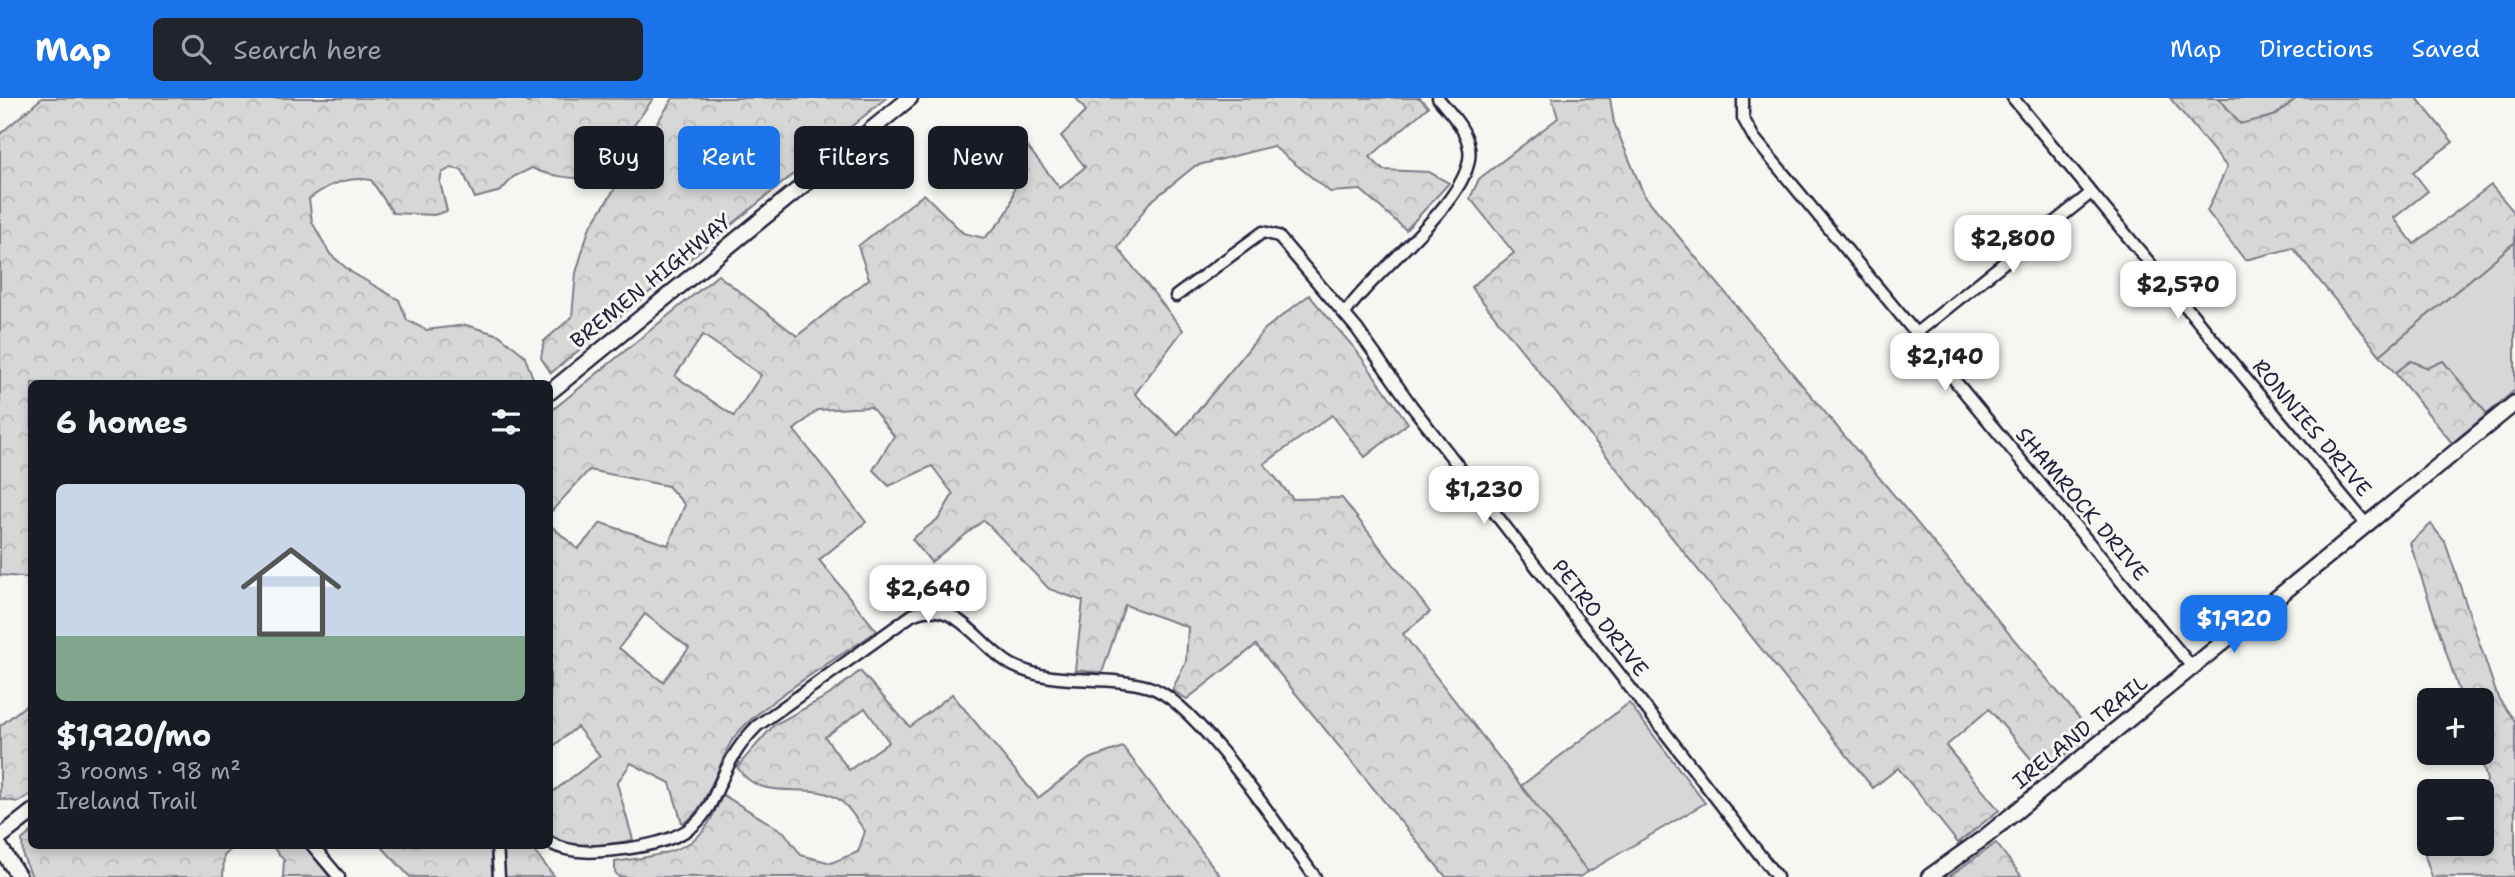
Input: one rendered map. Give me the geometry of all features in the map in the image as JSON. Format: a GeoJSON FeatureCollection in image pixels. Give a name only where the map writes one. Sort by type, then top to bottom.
{"type":"FeatureCollection","features":[{"type":"Feature","properties":{"kind":"street","name":"BREMEN HIGHWAY"},"geometry":{"type":"LineString","coordinates":[[553,390],[911,98]]}},
{"type":"Feature","properties":{"kind":"street"},"geometry":{"type":"LineString","coordinates":[[1345,314],[1364,288],[1448,202],[1467,168],[1470,149],[1466,136],[1438,98]]}},
{"type":"Feature","properties":{"kind":"street","name":"RONNIES DRIVE"},"geometry":{"type":"LineString","coordinates":[[2013,98],[2366,524]]}},
{"type":"Feature","properties":{"kind":"street","name":"SHAMROCK DRIVE"},"geometry":{"type":"LineString","coordinates":[[1742,100],[1744,118],[1754,138],[2192,667]]}},
{"type":"Feature","properties":{"kind":"street"},"geometry":{"type":"LineString","coordinates":[[1915,334],[2091,192]]}},
{"type":"Feature","properties":{"kind":"street","name":"PETRO DRIVE"},"geometry":{"type":"LineString","coordinates":[[1176,296],[1256,236],[1269,232],[1278,236],[1345,314],[1487,505],[1777,877]]}},
{"type":"Feature","properties":{"kind":"street","name":"IRELAND TRAIL"},"geometry":{"type":"LineString","coordinates":[[1929,877],[1985,837],[2515,405]]}},
{"type":"Feature","properties":{"kind":"street"},"geometry":{"type":"LineString","coordinates":[[553,845],[560,849],[590,852],[656,844],[685,833],[707,812],[739,747],[757,726],[912,615],[935,609],[952,614],[1003,660],[1032,674],[1059,679],[1141,685],[1173,698],[1197,720],[1315,877]]}},
{"type":"Feature","properties":{"kind":"street"},"geometry":{"type":"LineString","coordinates":[[0,837],[28,815]]}},
{"type":"Feature","properties":{"kind":"street"},"geometry":{"type":"LineString","coordinates":[[0,847],[19,877]]}},
{"type":"Feature","properties":{"kind":"street"},"geometry":{"type":"LineString","coordinates":[[315,849],[339,877]]}},
{"type":"Feature","properties":{"kind":"street"},"geometry":{"type":"LineString","coordinates":[[496,849],[499,877]]}},
{"type":"Feature","properties":{"kind":"green space"},"geometry":{"type":"Polygon","coordinates":[[[42,98],[521,98],[528,103],[535,98],[653,99],[633,126],[574,126],[574,178],[532,168],[513,177],[501,191],[475,198],[462,170],[451,168],[442,173],[440,182],[447,211],[434,215],[393,213],[371,180],[354,179],[338,183],[309,199],[312,222],[330,254],[351,272],[399,300],[407,320],[426,330],[466,325],[499,335],[524,355],[534,380],[28,380],[28,578],[0,575],[0,134],[42,98]]]}},
{"type":"Feature","properties":{"kind":"green space"},"geometry":{"type":"Polygon","coordinates":[[[673,98],[886,98],[852,126],[794,126],[794,174],[780,185],[780,126],[678,126],[678,189],[775,189],[551,373],[541,358],[544,341],[572,317],[576,273],[589,229],[615,189],[664,189],[664,126],[655,126],[673,98]]]}},
{"type":"Feature","properties":{"kind":"green space"},"geometry":{"type":"Polygon","coordinates":[[[1076,98],[1420,98],[1428,107],[1370,157],[1383,170],[1429,172],[1449,183],[1406,230],[1361,190],[1330,192],[1273,146],[1195,166],[1149,203],[1118,248],[1183,330],[1135,394],[1178,435],[1265,329],[1309,295],[1356,350],[1408,423],[1365,457],[1332,415],[1264,464],[1293,499],[1342,498],[1430,612],[1403,634],[1588,872],[1579,877],[1446,877],[1256,645],[1187,699],[1172,690],[1186,662],[1188,627],[1125,605],[1102,673],[1075,670],[1083,601],[1049,589],[984,520],[931,562],[912,539],[939,518],[953,494],[932,466],[889,486],[873,470],[894,436],[871,407],[818,410],[794,430],[866,522],[819,560],[877,631],[776,699],[742,729],[731,742],[704,800],[690,819],[682,823],[670,783],[631,763],[617,783],[633,840],[590,846],[568,843],[553,836],[553,792],[600,756],[577,727],[553,747],[553,528],[578,549],[601,523],[668,545],[685,505],[668,486],[589,470],[553,510],[553,410],[718,275],[797,336],[869,279],[858,246],[924,194],[963,233],[984,238],[1003,218],[1014,189],[1028,189],[1028,148],[1060,188],[1085,167],[1061,136],[1086,111],[1076,98]],[[703,335],[675,376],[734,416],[761,375],[703,335]],[[645,614],[619,648],[663,682],[689,648],[645,614]]]}},
{"type":"Feature","properties":{"kind":"green space"},"geometry":{"type":"Polygon","coordinates":[[[1552,98],[1610,98],[1614,123],[1644,195],[2092,733],[2043,773],[1989,709],[1946,746],[1999,810],[1958,843],[1898,768],[1873,788],[1471,287],[1514,253],[1470,198],[1479,179],[1558,118],[1552,98]]]}},
{"type":"Feature","properties":{"kind":"green space"},"geometry":{"type":"Polygon","coordinates":[[[2170,98],[2219,98],[2240,124],[2274,116],[2297,98],[2417,98],[2453,142],[2413,172],[2428,191],[2394,218],[2414,244],[2491,185],[2515,213],[2515,242],[2380,355],[2293,248],[2245,260],[2207,211],[2227,167],[2170,98]]]}},
{"type":"Feature","properties":{"kind":"green space"},"geometry":{"type":"Polygon","coordinates":[[[2219,98],[2297,98],[2274,116],[2240,124],[2219,98]]]}},
{"type":"Feature","properties":{"kind":"green space"},"geometry":{"type":"Polygon","coordinates":[[[2515,242],[2515,390],[2487,414],[2443,361],[2428,368],[2411,361],[2395,373],[2380,355],[2515,242]]]}},
{"type":"Feature","properties":{"kind":"green space"},"geometry":{"type":"Polygon","coordinates":[[[2411,361],[2428,368],[2443,361],[2487,414],[2452,443],[2395,373],[2411,361]]]}},
{"type":"Feature","properties":{"kind":"green space"},"geometry":{"type":"Polygon","coordinates":[[[2431,524],[2445,542],[2498,698],[2515,721],[2515,877],[2432,877],[2425,856],[2494,856],[2494,779],[2487,779],[2483,765],[2494,765],[2494,688],[2458,688],[2410,543],[2431,524]]]}},
{"type":"Feature","properties":{"kind":"green space"},"geometry":{"type":"Polygon","coordinates":[[[860,671],[910,727],[952,694],[1038,798],[1089,759],[1123,747],[1221,877],[619,877],[615,872],[615,862],[663,854],[696,838],[707,826],[723,795],[784,832],[801,855],[831,863],[858,852],[865,831],[841,801],[816,791],[760,786],[747,779],[737,767],[774,725],[829,695],[860,671]],[[865,708],[825,737],[849,770],[889,742],[865,708]]]}},
{"type":"Feature","properties":{"kind":"green space"},"geometry":{"type":"Polygon","coordinates":[[[28,703],[28,796],[18,802],[0,799],[0,726],[28,703]]]}},
{"type":"Feature","properties":{"kind":"green space"},"geometry":{"type":"Polygon","coordinates":[[[1629,703],[1705,803],[1588,872],[1521,786],[1629,703]]]}},
{"type":"Feature","properties":{"kind":"green space"},"geometry":{"type":"Polygon","coordinates":[[[28,835],[28,849],[231,849],[224,856],[223,877],[32,877],[23,856],[22,840],[28,835]]]}},
{"type":"Feature","properties":{"kind":"green space"},"geometry":{"type":"Polygon","coordinates":[[[1996,843],[2022,877],[1948,877],[1996,843]]]}},
{"type":"Feature","properties":{"kind":"green space"},"geometry":{"type":"Polygon","coordinates":[[[274,849],[307,849],[330,877],[283,877],[284,860],[274,849]]]}},
{"type":"Feature","properties":{"kind":"green space"},"geometry":{"type":"Polygon","coordinates":[[[384,849],[490,849],[493,877],[410,877],[384,849]]]}},
{"type":"Feature","properties":{"kind":"green space"},"geometry":{"type":"Polygon","coordinates":[[[504,849],[532,849],[555,877],[505,877],[504,849]]]}}]}
